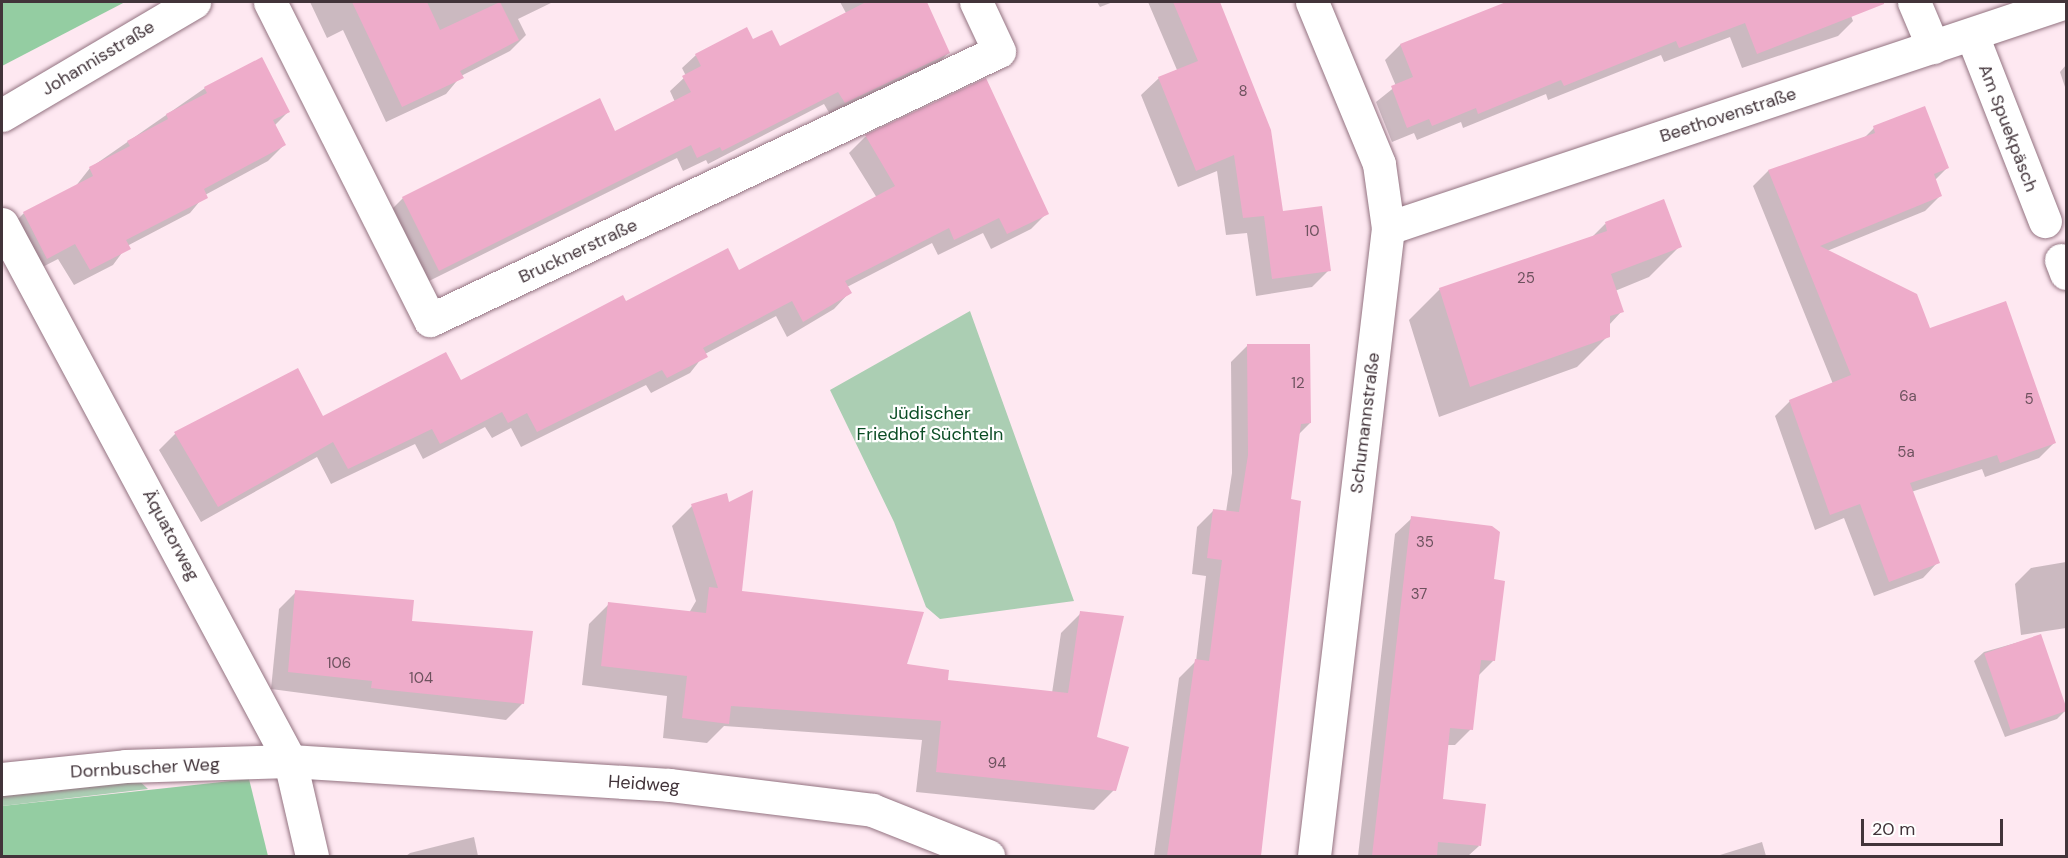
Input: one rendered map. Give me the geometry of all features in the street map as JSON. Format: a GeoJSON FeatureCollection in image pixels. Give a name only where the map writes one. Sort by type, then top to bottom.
{"type":"FeatureCollection","features":[{"type":"Feature","properties":{"kind":"street","name":"Johannisstraße"},"geometry":{"type":"LineString","coordinates":[[2,115],[194,2]]}},
{"type":"Feature","properties":{"kind":"street","name":"Brucknerstraße"},"geometry":{"type":"LineString","coordinates":[[270,2],[430,321],[999,51],[976,2]]}},
{"type":"Feature","properties":{"kind":"street","name":"Schumannstraße"},"geometry":{"type":"LineString","coordinates":[[1312,2],[1379,164],[1388,228],[1314,856]]}},
{"type":"Feature","properties":{"kind":"street"},"geometry":{"type":"LineString","coordinates":[[1914,2],[1933,47]]}},
{"type":"Feature","properties":{"kind":"street","name":"Beethovenstraße"},"geometry":{"type":"LineString","coordinates":[[1388,228],[2067,2]]}},
{"type":"Feature","properties":{"kind":"street","name":"Am Spuekpäsch"},"geometry":{"type":"LineString","coordinates":[[1972,35],[2045,222]]}},
{"type":"Feature","properties":{"kind":"street","name":"Äquatorweg"},"geometry":{"type":"LineString","coordinates":[[2,224],[290,761],[312,856]]}},
{"type":"Feature","properties":{"kind":"street","name":"Dornbuscher Weg"},"geometry":{"type":"LineString","coordinates":[[2,779],[125,766],[290,761]]}},
{"type":"Feature","properties":{"kind":"street","name":"Heidweg"},"geometry":{"type":"LineString","coordinates":[[290,761],[669,785],[872,810],[988,856]]}},
{"type":"Feature","properties":{"kind":"green space"},"geometry":{"type":"Polygon","coordinates":[[[2,2],[125,2],[2,66],[2,2]]]}},
{"type":"Feature","properties":{"kind":"green space","name":"Jüdischer Friedhof Süchteln"},"geometry":{"type":"Polygon","coordinates":[[[970,311],[1074,601],[940,619],[926,607],[894,522],[830,390],[970,311]]]}},
{"type":"Feature","properties":{"kind":"green space"},"geometry":{"type":"Polygon","coordinates":[[[134,776],[148,789],[2,806],[2,790],[134,776]]]}},
{"type":"Feature","properties":{"kind":"green space"},"geometry":{"type":"Polygon","coordinates":[[[249,779],[268,856],[2,856],[2,806],[249,779]]]}},
{"type":"Feature","properties":{"kind":"building"},"geometry":{"type":"Polygon","coordinates":[[[352,2],[427,2],[440,30],[500,2],[519,40],[460,71],[464,78],[402,107],[352,2]]]}},
{"type":"Feature","properties":{"kind":"building"},"geometry":{"type":"Polygon","coordinates":[[[866,2],[927,2],[950,53],[845,103],[838,92],[722,151],[720,147],[697,158],[691,145],[439,271],[402,197],[600,98],[615,131],[691,92],[682,76],[701,66],[695,54],[747,27],[753,39],[772,30],[780,46],[866,2]]]}},
{"type":"Feature","properties":{"kind":"building"},"geometry":{"type":"Polygon","coordinates":[[[1173,2],[1220,2],[1271,130],[1283,211],[1322,206],[1331,271],[1272,279],[1264,216],[1243,218],[1234,155],[1196,171],[1158,77],[1198,61],[1173,2]]]}},
{"type":"Feature","properties":{"kind":"building"},"geometry":{"type":"Polygon","coordinates":[[[1506,2],[1884,2],[1884,4],[1757,54],[1745,23],[1679,48],[1676,41],[1564,86],[1561,80],[1478,114],[1476,108],[1432,126],[1429,119],[1407,128],[1391,86],[1413,77],[1400,44],[1506,2]]]}},
{"type":"Feature","properties":{"kind":"building"},"geometry":{"type":"Polygon","coordinates":[[[262,57],[290,112],[273,120],[286,145],[204,189],[208,198],[126,240],[131,249],[90,270],[75,244],[47,259],[23,212],[93,176],[89,167],[130,146],[127,141],[168,119],[166,114],[207,93],[204,87],[262,57]]]}},
{"type":"Feature","properties":{"kind":"building"},"geometry":{"type":"Polygon","coordinates":[[[986,78],[1049,214],[1007,234],[999,218],[954,240],[949,228],[845,281],[852,293],[803,322],[792,301],[703,348],[708,357],[667,378],[662,370],[537,432],[527,413],[508,423],[502,412],[440,444],[432,429],[348,469],[333,442],[218,507],[174,432],[298,368],[323,416],[446,352],[461,380],[623,295],[626,301],[728,248],[739,270],[895,186],[865,135],[986,78]]]}},
{"type":"Feature","properties":{"kind":"building"},"geometry":{"type":"Polygon","coordinates":[[[1925,106],[1949,168],[1934,174],[1942,196],[1820,246],[1917,294],[1930,328],[2006,301],[2056,443],[2000,463],[1997,455],[1910,483],[1940,563],[1889,582],[1860,504],[1830,515],[1789,400],[1851,375],[1768,170],[1875,133],[1873,126],[1925,106]]]}},
{"type":"Feature","properties":{"kind":"building"},"geometry":{"type":"Polygon","coordinates":[[[1664,199],[1682,247],[1611,274],[1624,312],[1610,316],[1610,337],[1470,387],[1439,288],[1607,231],[1605,222],[1664,199]]]}},
{"type":"Feature","properties":{"kind":"building"},"geometry":{"type":"Polygon","coordinates":[[[1247,344],[1310,344],[1311,423],[1301,424],[1291,499],[1301,501],[1261,856],[1167,856],[1195,659],[1209,661],[1222,560],[1207,558],[1213,509],[1239,512],[1248,455],[1247,344]]]}},
{"type":"Feature","properties":{"kind":"building"},"geometry":{"type":"Polygon","coordinates":[[[753,490],[742,591],[924,612],[907,664],[949,670],[948,680],[1068,693],[1080,611],[1124,616],[1097,737],[1129,747],[1116,791],[936,772],[941,721],[731,706],[729,724],[682,718],[687,676],[601,666],[608,602],[706,613],[709,587],[718,588],[691,504],[727,493],[729,502],[753,490]]]}},
{"type":"Feature","properties":{"kind":"building"},"geometry":{"type":"Polygon","coordinates":[[[1411,516],[1492,526],[1500,532],[1494,579],[1505,581],[1495,661],[1481,660],[1473,730],[1450,728],[1443,799],[1486,804],[1481,846],[1438,842],[1437,856],[1372,856],[1411,516]]]}},
{"type":"Feature","properties":{"kind":"building"},"geometry":{"type":"Polygon","coordinates":[[[295,590],[414,600],[412,621],[533,631],[524,704],[371,688],[372,681],[288,672],[295,590]]]}},
{"type":"Feature","properties":{"kind":"building"},"geometry":{"type":"Polygon","coordinates":[[[2041,634],[2066,711],[2011,730],[1984,654],[2041,634]]]}}]}
